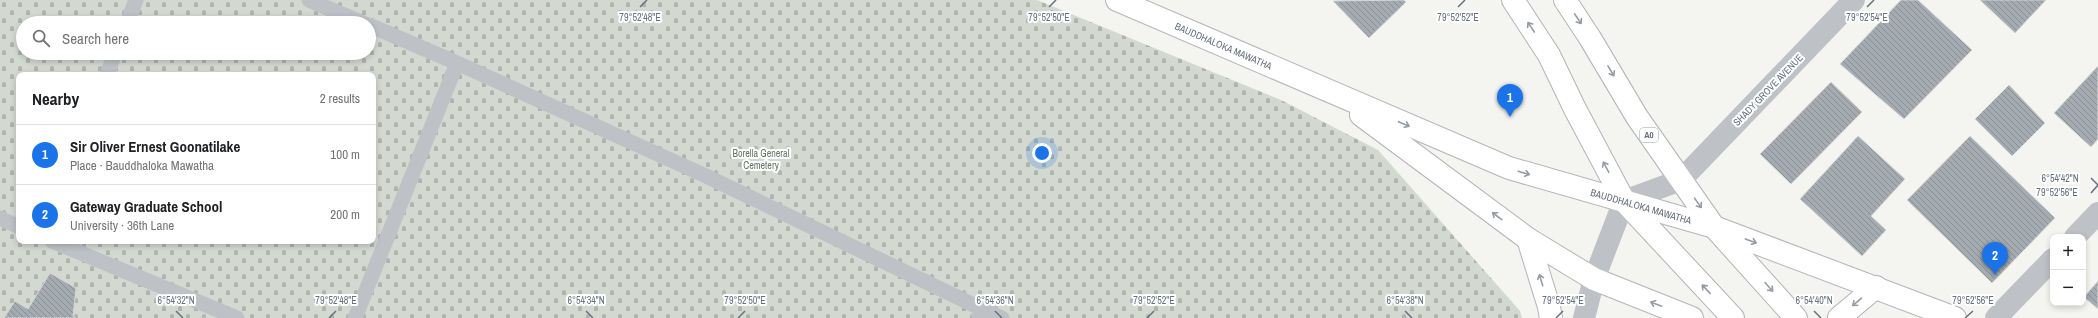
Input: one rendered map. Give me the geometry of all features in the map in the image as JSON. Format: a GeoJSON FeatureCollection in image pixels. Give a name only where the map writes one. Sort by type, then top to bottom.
{"type":"FeatureCollection","features":[{"type":"Feature","properties":{"kind":"main road","name":"BAUDDHALOKA MAWATHA"},"geometry":{"type":"LineString","coordinates":[[1117,0],[1509,168],[1714,227],[1955,318]]}},
{"type":"Feature","properties":{"kind":"main road"},"geometry":{"type":"LineString","coordinates":[[1512,0],[1549,55],[1575,109],[1624,201],[1733,318]]}},
{"type":"Feature","properties":{"kind":"main road","name":"A0"},"geometry":{"type":"LineString","coordinates":[[1565,0],[1590,38],[1637,117],[1714,227],[1796,318]]}},
{"type":"Feature","properties":{"kind":"main road","name":"BAUDDHALOKA MAWATHA"},"geometry":{"type":"LineString","coordinates":[[1329,92],[1528,239],[1594,279],[1692,318]]}},
{"type":"Feature","properties":{"kind":"main road"},"geometry":{"type":"LineString","coordinates":[[1528,239],[1550,307],[1551,318]]}},
{"type":"Feature","properties":{"kind":"main road"},"geometry":{"type":"LineString","coordinates":[[1839,318],[1876,287]]}},
{"type":"Feature","properties":{"kind":"street","name":"SHADY GROVE AVENUE"},"geometry":{"type":"LineString","coordinates":[[1681,180],[1854,0]]}},
{"type":"Feature","properties":{"kind":"street"},"geometry":{"type":"LineString","coordinates":[[1584,318],[1594,279],[1624,201],[1681,180]]}},
{"type":"Feature","properties":{"kind":"street"},"geometry":{"type":"LineString","coordinates":[[2078,234],[2098,213]]}},
{"type":"Feature","properties":{"kind":"street"},"geometry":{"type":"LineString","coordinates":[[1996,318],[2050,262]]}},
{"type":"Feature","properties":{"kind":"lane"},"geometry":{"type":"LineString","coordinates":[[130,16],[136,0]]}},
{"type":"Feature","properties":{"kind":"lane"},"geometry":{"type":"LineString","coordinates":[[309,0],[347,16]]}},
{"type":"Feature","properties":{"kind":"lane"},"geometry":{"type":"LineString","coordinates":[[376,28],[457,63],[706,176],[980,314],[1002,318]]}},
{"type":"Feature","properties":{"kind":"lane"},"geometry":{"type":"LineString","coordinates":[[108,72],[112,60]]}},
{"type":"Feature","properties":{"kind":"lane"},"geometry":{"type":"LineString","coordinates":[[355,318],[457,63]]}},
{"type":"Feature","properties":{"kind":"lane"},"geometry":{"type":"LineString","coordinates":[[0,218],[16,226]]}},
{"type":"Feature","properties":{"kind":"lane"},"geometry":{"type":"LineString","coordinates":[[59,244],[237,318]]}},
{"type":"Feature","properties":{"kind":"green space","name":"Borella General Cemetery"},"geometry":{"type":"Polygon","coordinates":[[[0,0],[1037,0],[1281,100],[1378,150],[1520,311],[1522,318],[0,318],[0,0]]]}},
{"type":"Feature","properties":{"kind":"building"},"geometry":{"type":"Polygon","coordinates":[[[1404,0],[1406,2],[1369,38],[1333,1],[1404,0]]]}},
{"type":"Feature","properties":{"kind":"building"},"geometry":{"type":"Polygon","coordinates":[[[1901,0],[1918,0],[1972,50],[1904,119],[1840,64],[1901,0]]]}},
{"type":"Feature","properties":{"kind":"building"},"geometry":{"type":"Polygon","coordinates":[[[1980,0],[2046,0],[2015,33],[1980,0]]]}},
{"type":"Feature","properties":{"kind":"building"},"geometry":{"type":"Polygon","coordinates":[[[2098,66],[2098,139],[2091,147],[2054,113],[2098,66]]]}},
{"type":"Feature","properties":{"kind":"building"},"geometry":{"type":"Polygon","coordinates":[[[1831,82],[1862,112],[1791,184],[1760,154],[1831,82]]]}},
{"type":"Feature","properties":{"kind":"building"},"geometry":{"type":"Polygon","coordinates":[[[2009,85],[2045,123],[2012,156],[1975,119],[2009,85]]]}},
{"type":"Feature","properties":{"kind":"building"},"geometry":{"type":"Polygon","coordinates":[[[1858,136],[1905,179],[1871,216],[1886,230],[1862,256],[1800,199],[1858,136]]]}},
{"type":"Feature","properties":{"kind":"building"},"geometry":{"type":"Polygon","coordinates":[[[1970,136],[2055,218],[1992,283],[1907,200],[1970,136]]]}},
{"type":"Feature","properties":{"kind":"building"},"geometry":{"type":"Polygon","coordinates":[[[50,273],[76,288],[73,316],[76,318],[4,318],[15,301],[28,309],[50,273]]]}},
{"type":"Feature","properties":{"kind":"building"},"geometry":{"type":"Polygon","coordinates":[[[2098,281],[2098,309],[2086,299],[2086,295],[2098,281]]]}},
{"type":"Feature","properties":{"kind":"place","name":"Sir Oliver Ernest Goonatilake"},"geometry":{"type":"Point","coordinates":[1510,117]}},
{"type":"Feature","properties":{"kind":"place","name":"Gateway Graduate School"},"geometry":{"type":"Point","coordinates":[1995,275]}}]}
